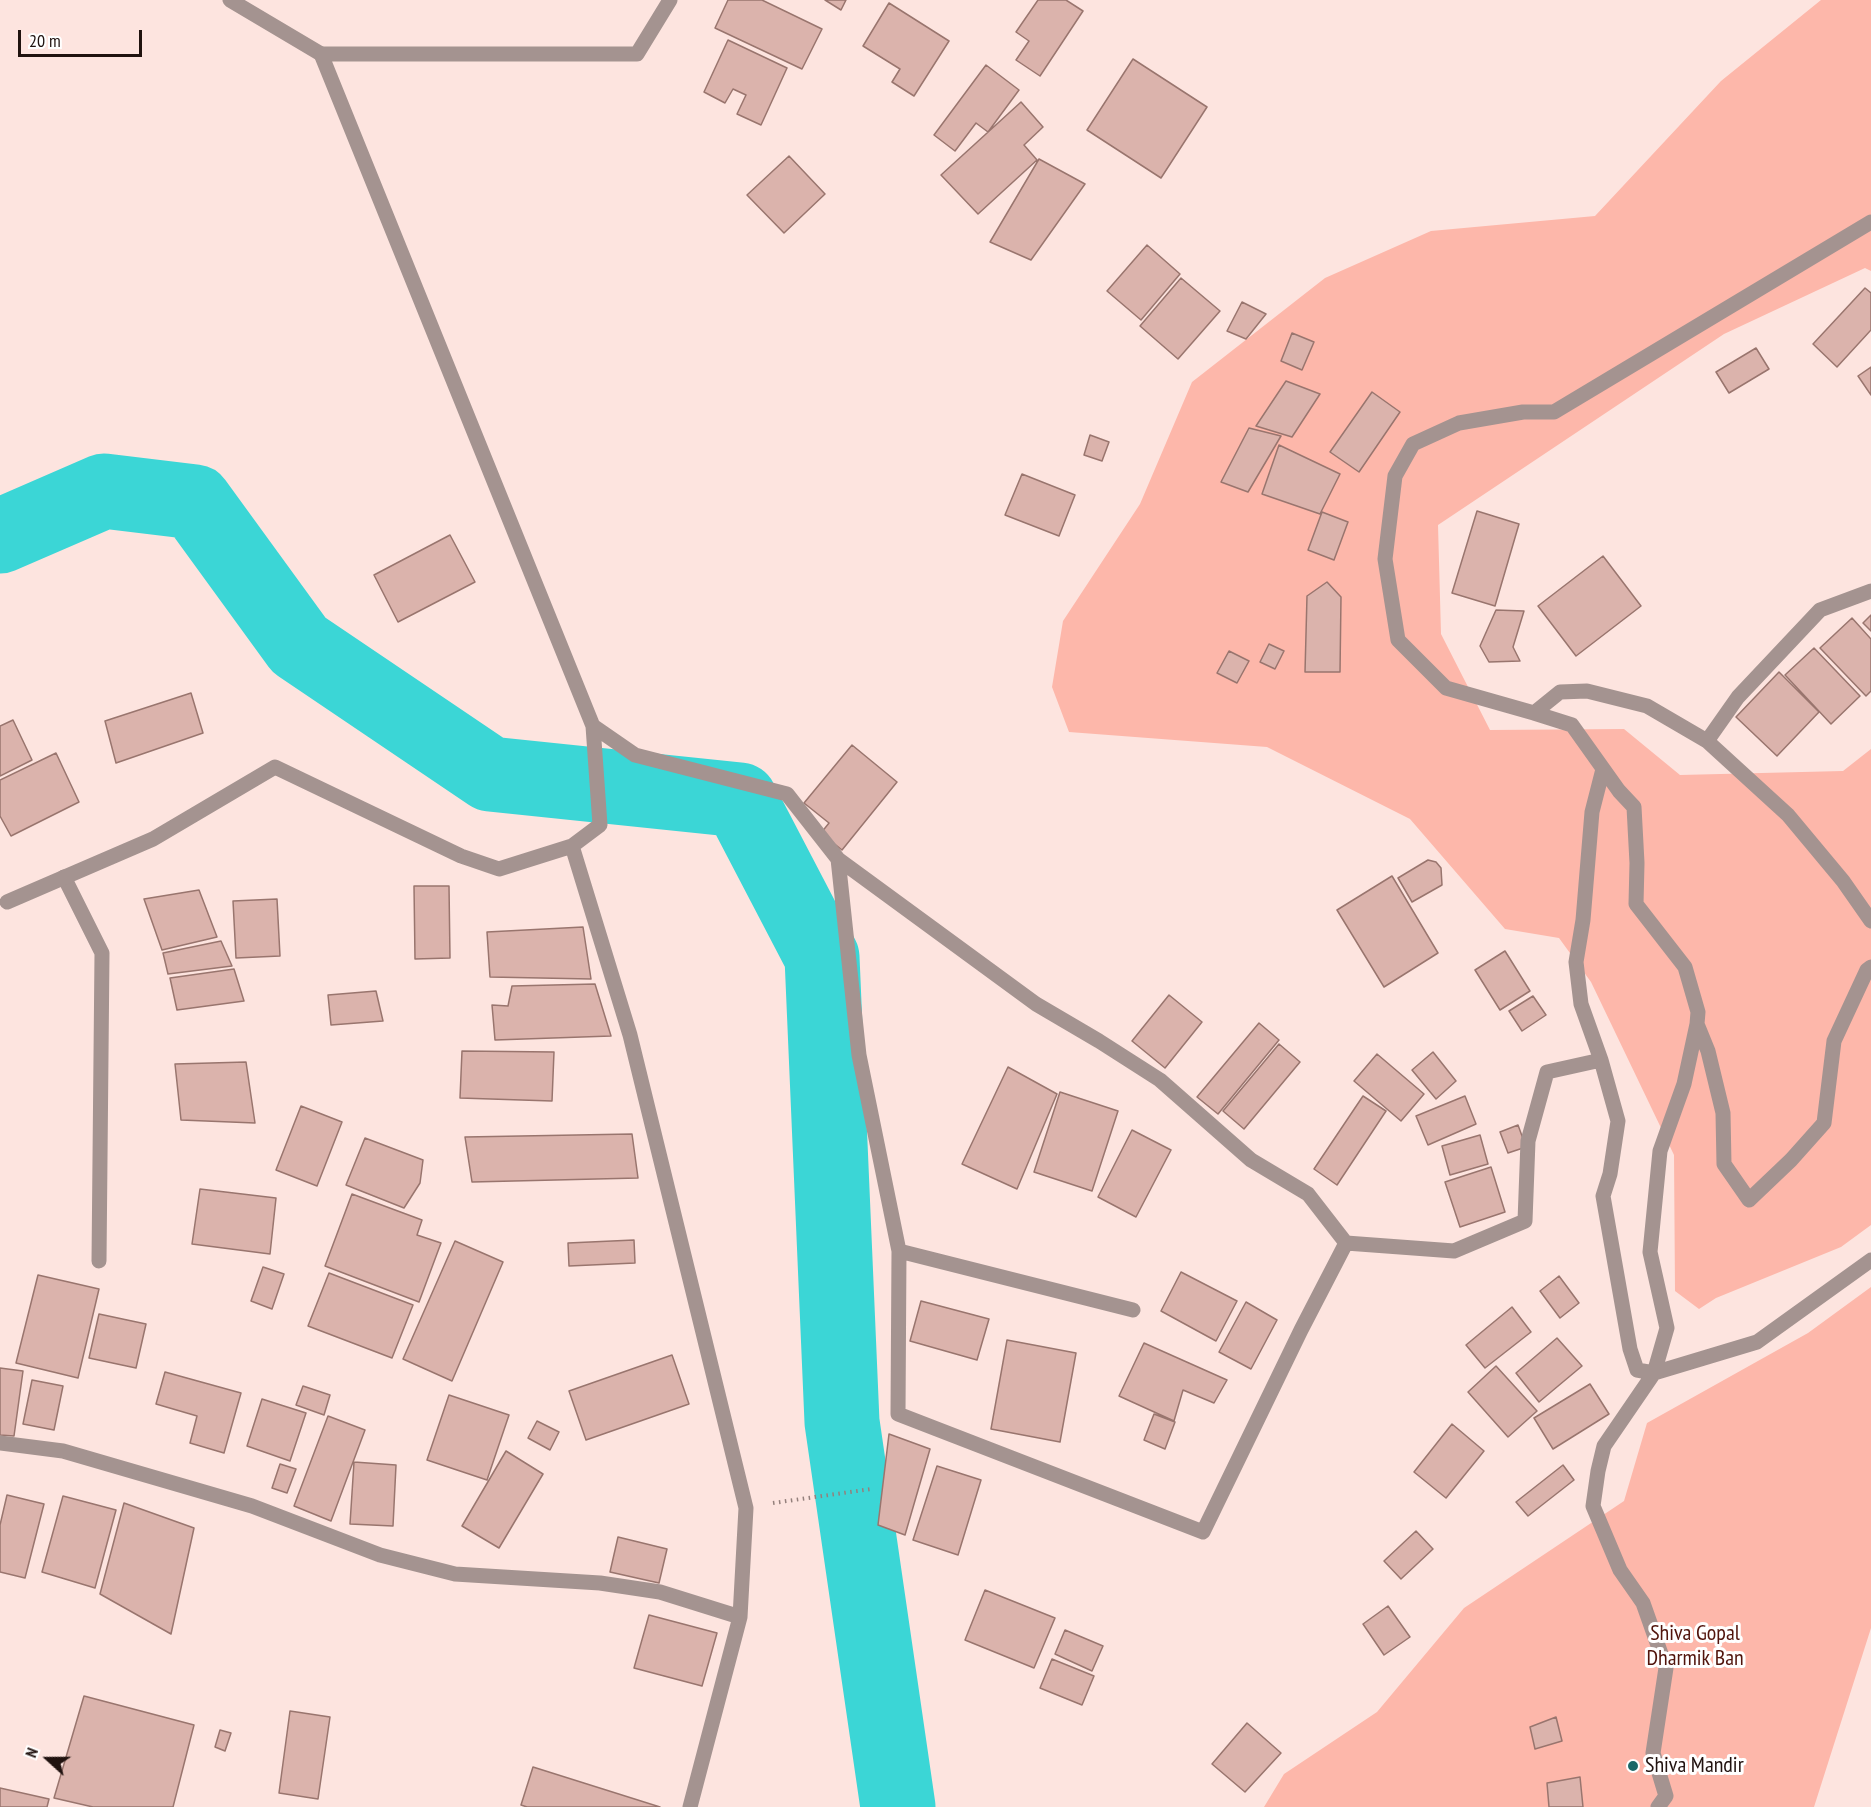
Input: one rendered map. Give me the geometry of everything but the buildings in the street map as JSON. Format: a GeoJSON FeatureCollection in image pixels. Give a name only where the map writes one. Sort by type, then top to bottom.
{"type":"FeatureCollection","features":[{"type":"Feature","properties":{"kind":"street"},"geometry":{"type":"LineString","coordinates":[[230,0],[321,54],[637,54],[670,0]]}},
{"type":"Feature","properties":{"kind":"street"},"geometry":{"type":"LineString","coordinates":[[7,902],[153,839],[274,767],[461,856],[499,868],[572,846],[600,825],[593,726],[321,54]]}},
{"type":"Feature","properties":{"kind":"street"},"geometry":{"type":"LineString","coordinates":[[1658,1807],[1666,1796],[1653,1753],[1666,1668],[1644,1603],[1620,1570],[1593,1506],[1604,1446],[1654,1373],[1667,1328],[1650,1252],[1660,1150],[1684,1084],[1698,1012],[1685,967],[1636,904],[1637,863],[1634,807],[1618,791],[1572,725],[1446,688],[1398,640],[1385,559],[1395,476],[1413,444],[1458,423],[1523,412],[1554,412],[1871,222]]}},
{"type":"Feature","properties":{"kind":"street"},"geometry":{"type":"LineString","coordinates":[[1707,741],[1738,696],[1820,610],[1871,591]]}},
{"type":"Feature","properties":{"kind":"street"},"geometry":{"type":"LineString","coordinates":[[1534,713],[1560,692],[1587,691],[1647,706],[1707,741],[1788,815],[1843,881],[1871,921]]}},
{"type":"Feature","properties":{"kind":"street"},"geometry":{"type":"LineString","coordinates":[[593,726],[635,754],[787,794],[838,859],[1036,1004],[1160,1080],[1251,1160],[1308,1194],[1346,1243],[1454,1251],[1525,1221],[1528,1141],[1547,1072],[1601,1060]]}},
{"type":"Feature","properties":{"kind":"street"},"geometry":{"type":"LineString","coordinates":[[1603,769],[1592,812],[1583,920],[1576,962],[1581,1004],[1601,1060],[1618,1121],[1610,1174],[1603,1196],[1630,1349],[1637,1370],[1654,1373],[1757,1342],[1871,1260]]}},
{"type":"Feature","properties":{"kind":"street"},"geometry":{"type":"LineString","coordinates":[[572,846],[630,1035],[746,1508],[740,1617],[690,1807]]}},
{"type":"Feature","properties":{"kind":"street"},"geometry":{"type":"LineString","coordinates":[[838,859],[859,1055],[899,1251],[898,1414],[1203,1532],[1346,1243]]}},
{"type":"Feature","properties":{"kind":"street"},"geometry":{"type":"LineString","coordinates":[[64,878],[102,953],[99,1261]]}},
{"type":"Feature","properties":{"kind":"street"},"geometry":{"type":"LineString","coordinates":[[1697,1024],[1708,1051],[1723,1113],[1724,1164],[1749,1200],[1791,1160],[1824,1123],[1834,1041],[1867,970],[1871,967]]}},
{"type":"Feature","properties":{"kind":"street"},"geometry":{"type":"LineString","coordinates":[[899,1251],[1133,1310]]}},
{"type":"Feature","properties":{"kind":"street"},"geometry":{"type":"LineString","coordinates":[[0,1443],[74,1454],[252,1506],[380,1555],[455,1574],[600,1584],[648,1590],[740,1617]]}},
{"type":"Feature","properties":{"kind":"path"},"geometry":{"type":"LineString","coordinates":[[746,1508],[871,1489]]}},
{"type":"Feature","properties":{"kind":"green space"},"geometry":{"type":"Polygon","coordinates":[[[1821,0],[1871,0],[1871,271],[1865,268],[1724,334],[1438,525],[1441,634],[1490,730],[1624,729],[1680,775],[1843,771],[1871,749],[1871,1225],[1841,1247],[1716,1298],[1699,1309],[1675,1291],[1674,1155],[1591,982],[1559,938],[1505,929],[1410,819],[1267,747],[1069,732],[1052,687],[1063,621],[1140,504],[1192,382],[1325,278],[1431,231],[1595,216],[1721,81],[1821,0]]]}},
{"type":"Feature","properties":{"kind":"green space","name":"Shiva Gopal Dharmik Ban"},"geometry":{"type":"Polygon","coordinates":[[[1871,1287],[1871,1628],[1814,1807],[1264,1807],[1284,1774],[1377,1712],[1464,1608],[1624,1501],[1647,1423],[1808,1333],[1871,1287]]]}},
{"type":"Feature","properties":{"kind":"waterway"},"geometry":{"type":"LineString","coordinates":[[0,536],[104,491],[195,502],[299,645],[490,774],[740,800],[822,957],[842,1422],[898,1807]]}},
{"type":"Feature","properties":{"kind":"place","name":"Shiva Mandir"},"geometry":{"type":"Point","coordinates":[1633,1766]}}]}
